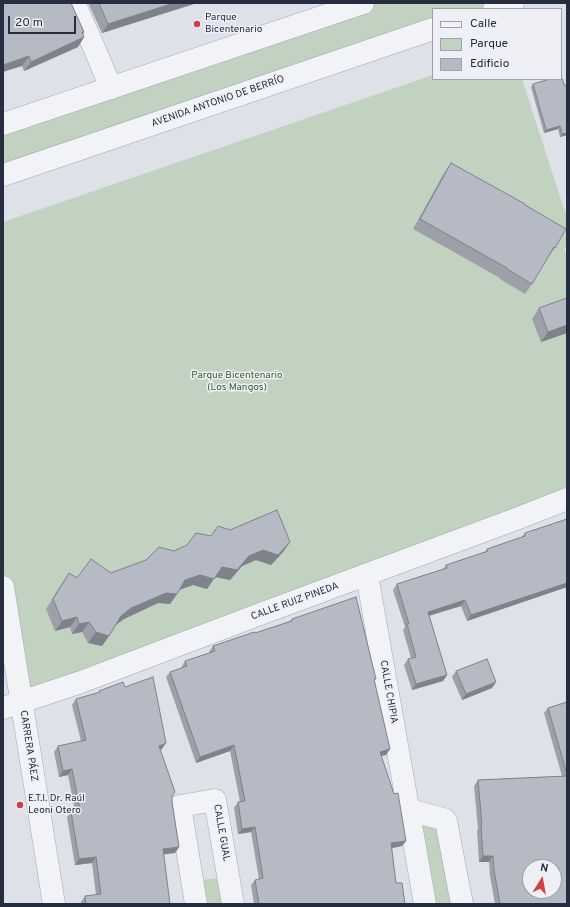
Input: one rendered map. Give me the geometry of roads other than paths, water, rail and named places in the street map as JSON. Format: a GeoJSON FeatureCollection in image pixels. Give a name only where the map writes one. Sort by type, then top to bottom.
{"type":"FeatureCollection","features":[{"type":"Feature","properties":{"kind":"street"},"geometry":{"type":"LineString","coordinates":[[74,3],[111,88]]}},
{"type":"Feature","properties":{"kind":"street"},"geometry":{"type":"LineString","coordinates":[[3,124],[363,3]]}},
{"type":"Feature","properties":{"kind":"street"},"geometry":{"type":"LineString","coordinates":[[497,8],[513,3]]}},
{"type":"Feature","properties":{"kind":"street","name":"AVENIDA ANTONIO DE BERRÍO"},"geometry":{"type":"LineString","coordinates":[[3,175],[432,29]]}},
{"type":"Feature","properties":{"kind":"street","name":"CALLE RUIZ PINEDA"},"geometry":{"type":"LineString","coordinates":[[12,705],[82,682],[567,499]]}},
{"type":"Feature","properties":{"kind":"street","name":"CALLE CHIPIA"},"geometry":{"type":"LineString","coordinates":[[367,575],[425,904]]}},
{"type":"Feature","properties":{"kind":"street","name":"CARRERA PÁEZ"},"geometry":{"type":"LineString","coordinates":[[3,587],[12,705],[54,904]]}},
{"type":"Feature","properties":{"kind":"street","name":"CALLE GUAL"},"geometry":{"type":"LineString","coordinates":[[196,904],[180,806],[215,800],[233,904]]}},
{"type":"Feature","properties":{"kind":"street"},"geometry":{"type":"LineString","coordinates":[[409,810],[446,821],[462,904]]}},
{"type":"Feature","properties":{"kind":"place","name":"Parque Bicentenario"},"geometry":{"type":"Point","coordinates":[197,24]}},
{"type":"Feature","properties":{"kind":"place","name":"E.T.I. Dr. Raúl Leoni Otero"},"geometry":{"type":"Point","coordinates":[20,805]}},
{"type":"Feature","properties":{"kind":"park label","name":"Parque Bicentenario (Los Mangos)"},"geometry":{"type":"Point","coordinates":[237,382]}}]}
